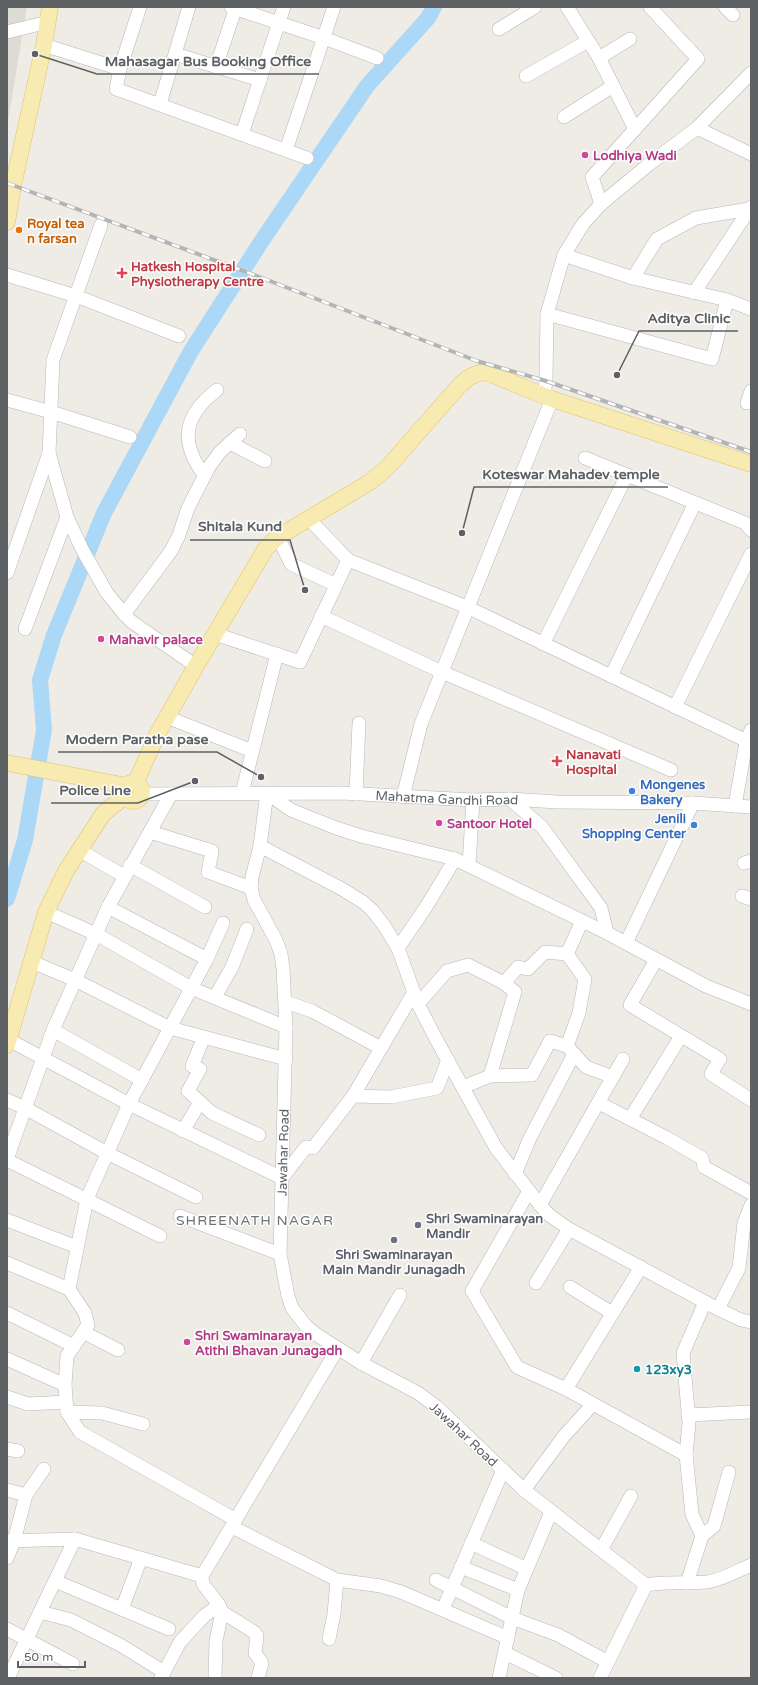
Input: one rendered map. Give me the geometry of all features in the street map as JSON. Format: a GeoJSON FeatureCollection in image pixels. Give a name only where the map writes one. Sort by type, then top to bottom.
{"type":"FeatureCollection","features":[{"type":"Feature","properties":{"kind":"main road"},"geometry":{"type":"LineString","coordinates":[[7,173],[43,7]]}},
{"type":"Feature","properties":{"kind":"main road"},"geometry":{"type":"LineString","coordinates":[[7,222],[19,156],[44,45],[50,7]]}},
{"type":"Feature","properties":{"kind":"main road"},"geometry":{"type":"LineString","coordinates":[[8,1043],[46,912],[66,871],[103,814],[131,791],[158,733],[266,548],[278,537],[370,482],[387,468],[467,378],[477,373],[486,372],[548,397],[751,464]]}},
{"type":"Feature","properties":{"kind":"main road","name":"Mahatma Gandhi Road"},"geometry":{"type":"LineString","coordinates":[[7,763],[75,782]]}},
{"type":"Feature","properties":{"kind":"main road","name":"Mahatma Gandhi Road"},"geometry":{"type":"LineString","coordinates":[[7,773],[131,791]]}},
{"type":"Feature","properties":{"kind":"street"},"geometry":{"type":"LineString","coordinates":[[140,7],[120,69],[116,88],[307,158]]}},
{"type":"Feature","properties":{"kind":"street"},"geometry":{"type":"LineString","coordinates":[[160,104],[189,7]]}},
{"type":"Feature","properties":{"kind":"street"},"geometry":{"type":"LineString","coordinates":[[242,134],[284,7]]}},
{"type":"Feature","properties":{"kind":"street"},"geometry":{"type":"LineString","coordinates":[[286,150],[334,7]]}},
{"type":"Feature","properties":{"kind":"street"},"geometry":{"type":"LineString","coordinates":[[499,29],[535,7]]}},
{"type":"Feature","properties":{"kind":"street"},"geometry":{"type":"LineString","coordinates":[[567,7],[599,58],[635,129]]}},
{"type":"Feature","properties":{"kind":"street"},"geometry":{"type":"LineString","coordinates":[[216,67],[234,8],[324,38],[377,58]]}},
{"type":"Feature","properties":{"kind":"street"},"geometry":{"type":"LineString","coordinates":[[601,204],[592,177],[698,59],[655,9]]}},
{"type":"Feature","properties":{"kind":"street"},"geometry":{"type":"LineString","coordinates":[[7,32],[40,24]]}},
{"type":"Feature","properties":{"kind":"street"},"geometry":{"type":"LineString","coordinates":[[599,58],[630,39]]}},
{"type":"Feature","properties":{"kind":"street"},"geometry":{"type":"LineString","coordinates":[[526,76],[588,41]]}},
{"type":"Feature","properties":{"kind":"street"},"geometry":{"type":"LineString","coordinates":[[44,45],[120,69]]}},
{"type":"Feature","properties":{"kind":"street"},"geometry":{"type":"LineString","coordinates":[[175,54],[260,80]]}},
{"type":"Feature","properties":{"kind":"street"},"geometry":{"type":"LineString","coordinates":[[403,797],[421,724],[548,397],[546,381],[547,314],[564,255],[583,224],[601,204],[648,165],[697,128],[748,79]]}},
{"type":"Feature","properties":{"kind":"street"},"geometry":{"type":"LineString","coordinates":[[564,117],[613,86]]}},
{"type":"Feature","properties":{"kind":"street"},"geometry":{"type":"LineString","coordinates":[[697,128],[751,154]]}},
{"type":"Feature","properties":{"kind":"street"},"geometry":{"type":"LineString","coordinates":[[634,278],[657,239],[696,218],[750,208]]}},
{"type":"Feature","properties":{"kind":"street"},"geometry":{"type":"LineString","coordinates":[[694,293],[750,208]]}},
{"type":"Feature","properties":{"kind":"street"},"geometry":{"type":"LineString","coordinates":[[7,573],[49,453],[53,360],[101,225]]}},
{"type":"Feature","properties":{"kind":"street"},"geometry":{"type":"LineString","coordinates":[[564,255],[634,278],[727,300],[751,309]]}},
{"type":"Feature","properties":{"kind":"street"},"geometry":{"type":"LineString","coordinates":[[7,275],[76,296],[179,336]]}},
{"type":"Feature","properties":{"kind":"street"},"geometry":{"type":"LineString","coordinates":[[547,314],[712,359],[727,300]]}},
{"type":"Feature","properties":{"kind":"street"},"geometry":{"type":"LineString","coordinates":[[204,475],[192,457],[187,435],[191,421],[203,403],[217,390]]}},
{"type":"Feature","properties":{"kind":"street"},"geometry":{"type":"LineString","coordinates":[[7,400],[130,437]]}},
{"type":"Feature","properties":{"kind":"street"},"geometry":{"type":"LineString","coordinates":[[133,622],[176,542],[188,508],[204,475],[214,459],[240,434]]}},
{"type":"Feature","properties":{"kind":"street"},"geometry":{"type":"LineString","coordinates":[[230,443],[265,461]]}},
{"type":"Feature","properties":{"kind":"street"},"geometry":{"type":"LineString","coordinates":[[49,453],[67,517],[83,551],[108,593],[133,622],[196,666]]}},
{"type":"Feature","properties":{"kind":"street"},"geometry":{"type":"LineString","coordinates":[[585,458],[745,523],[751,530]]}},
{"type":"Feature","properties":{"kind":"street"},"geometry":{"type":"LineString","coordinates":[[543,644],[627,475]]}},
{"type":"Feature","properties":{"kind":"street"},"geometry":{"type":"LineString","coordinates":[[611,676],[695,502]]}},
{"type":"Feature","properties":{"kind":"street"},"geometry":{"type":"LineString","coordinates":[[25,629],[67,517]]}},
{"type":"Feature","properties":{"kind":"street"},"geometry":{"type":"LineString","coordinates":[[309,519],[348,560],[467,607],[675,707],[749,738],[735,806]]}},
{"type":"Feature","properties":{"kind":"street"},"geometry":{"type":"LineString","coordinates":[[278,537],[291,564],[336,585]]}},
{"type":"Feature","properties":{"kind":"street"},"geometry":{"type":"LineString","coordinates":[[675,707],[751,554]]}},
{"type":"Feature","properties":{"kind":"street"},"geometry":{"type":"LineString","coordinates":[[215,634],[300,662],[348,560]]}},
{"type":"Feature","properties":{"kind":"street"},"geometry":{"type":"LineString","coordinates":[[321,616],[442,672],[671,770]]}},
{"type":"Feature","properties":{"kind":"street"},"geometry":{"type":"LineString","coordinates":[[242,793],[277,654]]}},
{"type":"Feature","properties":{"kind":"street"},"geometry":{"type":"LineString","coordinates":[[167,717],[252,751]]}},
{"type":"Feature","properties":{"kind":"street"},"geometry":{"type":"LineString","coordinates":[[356,794],[359,723]]}},
{"type":"Feature","properties":{"kind":"street","name":"Mahatma Gandhi Road"},"geometry":{"type":"LineString","coordinates":[[131,791],[171,794],[356,794],[473,800],[510,799],[557,802],[693,803],[751,807]]}},
{"type":"Feature","properties":{"kind":"street"},"geometry":{"type":"LineString","coordinates":[[267,793],[291,810],[336,828],[361,836],[455,859],[469,865],[607,932],[706,986],[751,1004]]}},
{"type":"Feature","properties":{"kind":"street","name":"Jawahar Road"},"geometry":{"type":"LineString","coordinates":[[267,793],[260,846],[252,877],[251,888],[254,900],[276,940],[281,954],[286,1002],[286,1059],[282,1178],[283,1200],[280,1254],[288,1296],[292,1308],[306,1326],[317,1335],[362,1363],[418,1393],[438,1407],[524,1490],[646,1585]]}},
{"type":"Feature","properties":{"kind":"street"},"geometry":{"type":"LineString","coordinates":[[160,1236],[7,1159],[42,1057],[108,907],[127,870],[171,794]]}},
{"type":"Feature","properties":{"kind":"street"},"geometry":{"type":"LineString","coordinates":[[510,799],[542,827],[601,908],[607,932]]}},
{"type":"Feature","properties":{"kind":"street"},"geometry":{"type":"LineString","coordinates":[[469,865],[473,800]]}},
{"type":"Feature","properties":{"kind":"street"},"geometry":{"type":"LineString","coordinates":[[626,943],[693,803]]}},
{"type":"Feature","properties":{"kind":"street"},"geometry":{"type":"LineString","coordinates":[[150,832],[212,851],[208,872],[251,888]]}},
{"type":"Feature","properties":{"kind":"street"},"geometry":{"type":"LineString","coordinates":[[260,846],[363,902],[384,924],[398,948],[416,998],[436,1040],[496,1148],[515,1174],[549,1215],[569,1229],[718,1309],[741,1320],[751,1322]]}},
{"type":"Feature","properties":{"kind":"street"},"geometry":{"type":"LineString","coordinates":[[79,850],[127,870],[205,907]]}},
{"type":"Feature","properties":{"kind":"street"},"geometry":{"type":"LineString","coordinates":[[398,948],[426,907],[455,859]]}},
{"type":"Feature","properties":{"kind":"street"},"geometry":{"type":"LineString","coordinates":[[108,907],[207,959]]}},
{"type":"Feature","properties":{"kind":"street"},"geometry":{"type":"LineString","coordinates":[[46,912],[96,934],[192,988],[286,1027]]}},
{"type":"Feature","properties":{"kind":"street"},"geometry":{"type":"LineString","coordinates":[[567,954],[582,921]]}},
{"type":"Feature","properties":{"kind":"street"},"geometry":{"type":"LineString","coordinates":[[69,1290],[87,1200],[129,1104],[192,988],[223,923]]}},
{"type":"Feature","properties":{"kind":"street"},"geometry":{"type":"LineString","coordinates":[[215,998],[232,967],[247,929]]}},
{"type":"Feature","properties":{"kind":"street"},"geometry":{"type":"LineString","coordinates":[[504,983],[518,967],[528,969],[545,952],[567,954]]}},
{"type":"Feature","properties":{"kind":"street"},"geometry":{"type":"LineString","coordinates":[[515,1174],[570,1050],[579,1014],[585,980],[567,954]]}},
{"type":"Feature","properties":{"kind":"street"},"geometry":{"type":"LineString","coordinates":[[656,960],[630,1005],[720,1059],[711,1074],[751,1100]]}},
{"type":"Feature","properties":{"kind":"street"},"geometry":{"type":"LineString","coordinates":[[32,962],[76,980],[170,1028],[286,1059]]}},
{"type":"Feature","properties":{"kind":"street"},"geometry":{"type":"LineString","coordinates":[[8,1043],[42,1057],[129,1104],[282,1178],[306,1147],[313,1148],[353,1096],[381,1048],[416,998],[446,971],[468,964],[504,983],[515,992],[490,1076]]}},
{"type":"Feature","properties":{"kind":"street"},"geometry":{"type":"LineString","coordinates":[[286,1002],[312,1011],[381,1048]]}},
{"type":"Feature","properties":{"kind":"street"},"geometry":{"type":"LineString","coordinates":[[53,1030],[142,1080]]}},
{"type":"Feature","properties":{"kind":"street"},"geometry":{"type":"LineString","coordinates":[[630,1119],[681,1036]]}},
{"type":"Feature","properties":{"kind":"street"},"geometry":{"type":"LineString","coordinates":[[204,1037],[192,1066],[200,1069],[188,1091],[212,1113],[259,1135]]}},
{"type":"Feature","properties":{"kind":"street"},"geometry":{"type":"LineString","coordinates":[[462,1087],[490,1076],[532,1075],[550,1041],[570,1050],[586,1067],[613,1077]]}},
{"type":"Feature","properties":{"kind":"street"},"geometry":{"type":"LineString","coordinates":[[540,1205],[623,1059]]}},
{"type":"Feature","properties":{"kind":"street"},"geometry":{"type":"LineString","coordinates":[[353,1096],[391,1097],[437,1088],[448,1060]]}},
{"type":"Feature","properties":{"kind":"street"},"geometry":{"type":"LineString","coordinates":[[7,1100],[25,1108],[107,1153],[196,1197]]}},
{"type":"Feature","properties":{"kind":"street"},"geometry":{"type":"LineString","coordinates":[[183,1131],[200,1102]]}},
{"type":"Feature","properties":{"kind":"street"},"geometry":{"type":"LineString","coordinates":[[599,1103],[702,1158],[704,1167],[751,1193]]}},
{"type":"Feature","properties":{"kind":"street"},"geometry":{"type":"LineString","coordinates":[[529,1191],[472,1291],[517,1367],[566,1389],[686,1455]]}},
{"type":"Feature","properties":{"kind":"street"},"geometry":{"type":"LineString","coordinates":[[718,1309],[739,1268],[744,1223],[751,1204]]}},
{"type":"Feature","properties":{"kind":"street"},"geometry":{"type":"LineString","coordinates":[[180,1216],[280,1254]]}},
{"type":"Feature","properties":{"kind":"street"},"geometry":{"type":"LineString","coordinates":[[7,1220],[77,1247]]}},
{"type":"Feature","properties":{"kind":"street"},"geometry":{"type":"LineString","coordinates":[[536,1283],[569,1229]]}},
{"type":"Feature","properties":{"kind":"street"},"geometry":{"type":"LineString","coordinates":[[7,1263],[69,1290],[85,1313],[88,1325],[67,1356],[65,1385],[67,1407],[80,1432],[234,1523],[337,1580],[381,1586],[401,1592],[442,1608],[508,1638]]}},
{"type":"Feature","properties":{"kind":"street"},"geometry":{"type":"LineString","coordinates":[[566,1389],[641,1267]]}},
{"type":"Feature","properties":{"kind":"street"},"geometry":{"type":"LineString","coordinates":[[570,1287],[612,1313]]}},
{"type":"Feature","properties":{"kind":"street"},"geometry":{"type":"LineString","coordinates":[[362,1363],[400,1295]]}},
{"type":"Feature","properties":{"kind":"street"},"geometry":{"type":"LineString","coordinates":[[702,1536],[692,1514],[686,1455],[688,1415],[683,1353],[705,1302]]}},
{"type":"Feature","properties":{"kind":"street"},"geometry":{"type":"LineString","coordinates":[[7,1313],[74,1346]]}},
{"type":"Feature","properties":{"kind":"street"},"geometry":{"type":"LineString","coordinates":[[83,1332],[118,1350]]}},
{"type":"Feature","properties":{"kind":"street"},"geometry":{"type":"LineString","coordinates":[[258,1678],[262,1663],[255,1653],[258,1640],[257,1636],[254,1632],[220,1608],[203,1584],[202,1576],[338,1348]]}},
{"type":"Feature","properties":{"kind":"street"},"geometry":{"type":"LineString","coordinates":[[7,1358],[65,1385]]}},
{"type":"Feature","properties":{"kind":"street"},"geometry":{"type":"LineString","coordinates":[[7,1397],[28,1404],[67,1407],[102,1413],[143,1424]]}},
{"type":"Feature","properties":{"kind":"street"},"geometry":{"type":"LineString","coordinates":[[524,1490],[560,1441],[593,1404]]}},
{"type":"Feature","properties":{"kind":"street"},"geometry":{"type":"LineString","coordinates":[[688,1415],[751,1412]]}},
{"type":"Feature","properties":{"kind":"street"},"geometry":{"type":"LineString","coordinates":[[7,1558],[26,1495],[44,1469]]}},
{"type":"Feature","properties":{"kind":"street"},"geometry":{"type":"LineString","coordinates":[[442,1608],[503,1470]]}},
{"type":"Feature","properties":{"kind":"street"},"geometry":{"type":"LineString","coordinates":[[687,1583],[702,1536],[714,1526],[729,1472]]}},
{"type":"Feature","properties":{"kind":"street"},"geometry":{"type":"LineString","coordinates":[[7,1490],[26,1495]]}},
{"type":"Feature","properties":{"kind":"street"},"geometry":{"type":"LineString","coordinates":[[601,1550],[631,1496]]}},
{"type":"Feature","properties":{"kind":"street"},"geometry":{"type":"LineString","coordinates":[[499,1678],[518,1590],[552,1512]]}},
{"type":"Feature","properties":{"kind":"street"},"geometry":{"type":"LineString","coordinates":[[11,1541],[75,1539],[202,1576]]}},
{"type":"Feature","properties":{"kind":"street"},"geometry":{"type":"LineString","coordinates":[[8,1678],[75,1539]]}},
{"type":"Feature","properties":{"kind":"street"},"geometry":{"type":"LineString","coordinates":[[471,1543],[527,1569]]}},
{"type":"Feature","properties":{"kind":"street"},"geometry":{"type":"LineString","coordinates":[[122,1609],[141,1558]]}},
{"type":"Feature","properties":{"kind":"street"},"geometry":{"type":"LineString","coordinates":[[600,1678],[646,1585],[660,1582],[687,1583],[709,1581],[751,1566]]}},
{"type":"Feature","properties":{"kind":"street"},"geometry":{"type":"LineString","coordinates":[[460,1567],[518,1590]]}},
{"type":"Feature","properties":{"kind":"street"},"geometry":{"type":"LineString","coordinates":[[329,1639],[334,1614],[337,1580]]}},
{"type":"Feature","properties":{"kind":"street"},"geometry":{"type":"LineString","coordinates":[[436,1580],[512,1618],[558,1635],[608,1662]]}},
{"type":"Feature","properties":{"kind":"street"},"geometry":{"type":"LineString","coordinates":[[55,1581],[169,1629]]}},
{"type":"Feature","properties":{"kind":"street"},"geometry":{"type":"LineString","coordinates":[[40,1612],[71,1620],[122,1646],[163,1675],[180,1642],[204,1616],[220,1608]]}},
{"type":"Feature","properties":{"kind":"street"},"geometry":{"type":"LineString","coordinates":[[216,1678],[216,1641],[220,1608]]}},
{"type":"Feature","properties":{"kind":"street"},"geometry":{"type":"LineString","coordinates":[[7,1629],[73,1664]]}},
{"type":"Feature","properties":{"kind":"street"},"geometry":{"type":"LineString","coordinates":[[505,1653],[556,1678]]}},
{"type":"Feature","properties":{"kind":"shaded area"},"geometry":{"type":"Polygon","coordinates":[[[7,7],[27,7],[7,127],[7,7]]]}},
{"type":"Feature","properties":{"kind":"waterway"},"geometry":{"type":"LineString","coordinates":[[7,899],[25,840],[44,730],[40,680],[54,635],[104,513],[191,351],[263,239],[367,86],[428,18],[434,7]]}},
{"type":"Feature","properties":{"kind":"railway"},"geometry":{"type":"LineString","coordinates":[[7,183],[257,276],[477,361],[546,381],[751,452]]}},
{"type":"Feature","properties":{"kind":"place","name":"Mahasagar Bus Booking Office"},"geometry":{"type":"Point","coordinates":[35,54]}},
{"type":"Feature","properties":{"kind":"place","name":"Lodhiya Wadi"},"geometry":{"type":"Point","coordinates":[585,155]}},
{"type":"Feature","properties":{"kind":"place","name":"Royal tea n farsan"},"geometry":{"type":"Point","coordinates":[19,230]}},
{"type":"Feature","properties":{"kind":"place","name":"Hatkesh Hospital Physiotherapy Centre"},"geometry":{"type":"Point","coordinates":[122,273]}},
{"type":"Feature","properties":{"kind":"place","name":"Aditya Clinic"},"geometry":{"type":"Point","coordinates":[617,375]}},
{"type":"Feature","properties":{"kind":"place","name":"Koteswar Mahadev temple"},"geometry":{"type":"Point","coordinates":[462,533]}},
{"type":"Feature","properties":{"kind":"place","name":"Shitala Kund"},"geometry":{"type":"Point","coordinates":[305,590]}},
{"type":"Feature","properties":{"kind":"place","name":"Mahavir palace"},"geometry":{"type":"Point","coordinates":[101,639]}},
{"type":"Feature","properties":{"kind":"place","name":"Nanavati Hospital"},"geometry":{"type":"Point","coordinates":[557,761]}},
{"type":"Feature","properties":{"kind":"place","name":"Modern Paratha pase"},"geometry":{"type":"Point","coordinates":[261,777]}},
{"type":"Feature","properties":{"kind":"place","name":"Police Line"},"geometry":{"type":"Point","coordinates":[195,781]}},
{"type":"Feature","properties":{"kind":"place","name":"Mongenes Bakery"},"geometry":{"type":"Point","coordinates":[632,791]}},
{"type":"Feature","properties":{"kind":"place","name":"Santoor Hotel"},"geometry":{"type":"Point","coordinates":[439,823]}},
{"type":"Feature","properties":{"kind":"place","name":"Jenili Shopping Center"},"geometry":{"type":"Point","coordinates":[694,825]}},
{"type":"Feature","properties":{"kind":"place","name":"Shri Swaminarayan Mandir"},"geometry":{"type":"Point","coordinates":[418,1225]}},
{"type":"Feature","properties":{"kind":"place","name":"Shri Swaminarayan Main Mandir Junagadh"},"geometry":{"type":"Point","coordinates":[394,1240]}},
{"type":"Feature","properties":{"kind":"place","name":"Shri Swaminarayan Atithi Bhavan Junagadh"},"geometry":{"type":"Point","coordinates":[187,1342]}},
{"type":"Feature","properties":{"kind":"place","name":"123xy3"},"geometry":{"type":"Point","coordinates":[637,1369]}},
{"type":"Feature","properties":{"kind":"district","name":"SHREENATH NAGAR"},"geometry":{"type":"Point","coordinates":[255,1220]}}]}
